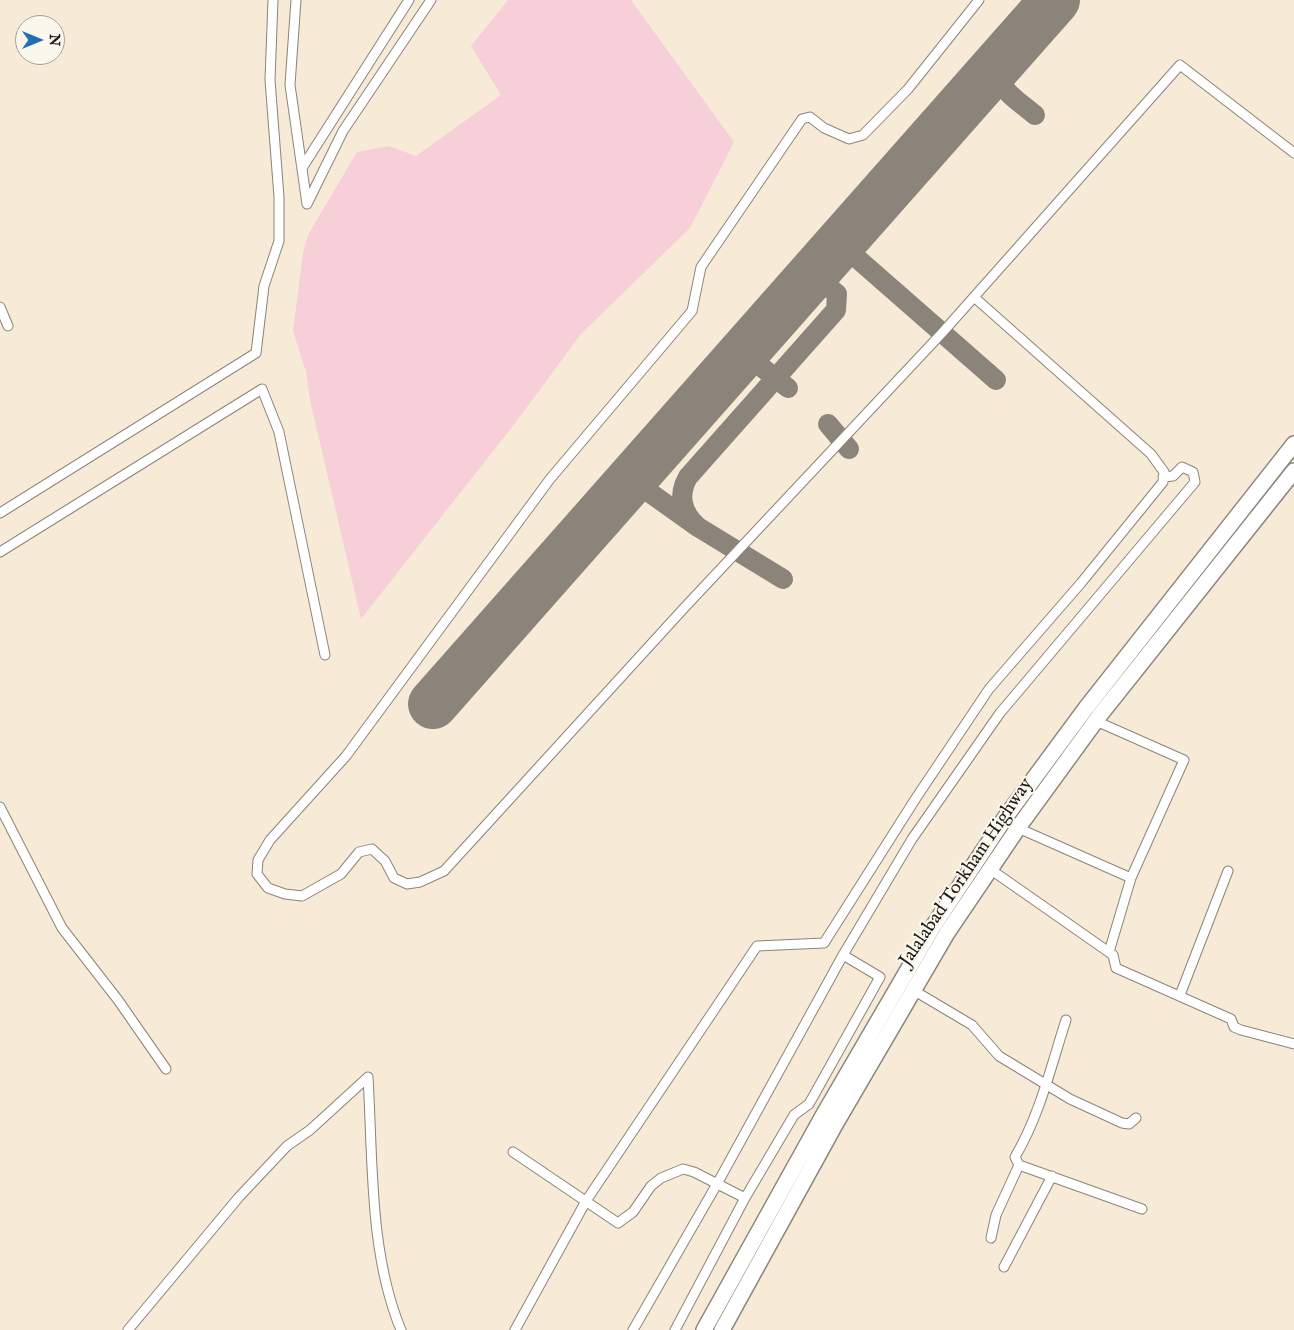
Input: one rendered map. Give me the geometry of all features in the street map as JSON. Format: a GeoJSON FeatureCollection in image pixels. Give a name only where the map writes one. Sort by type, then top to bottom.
{"type":"FeatureCollection","features":[{"type":"Feature","properties":{"kind":"highway"},"geometry":{"type":"LineString","coordinates":[[704,1330],[824,1114],[934,925],[1007,815],[1086,708],[1294,444]]}},
{"type":"Feature","properties":{"kind":"highway","name":"Jalalabad Torkham Highway"},"geometry":{"type":"LineString","coordinates":[[722,1330],[836,1122],[947,933],[1018,828],[1096,721],[1294,471]]}},
{"type":"Feature","properties":{"kind":"street"},"geometry":{"type":"LineString","coordinates":[[0,512],[256,353],[264,286],[278,242],[279,197],[270,80],[273,0]]}},
{"type":"Feature","properties":{"kind":"street"},"geometry":{"type":"LineString","coordinates":[[296,0],[290,85],[307,204],[344,131],[431,0]]}},
{"type":"Feature","properties":{"kind":"street"},"geometry":{"type":"LineString","coordinates":[[302,168],[409,0]]}},
{"type":"Feature","properties":{"kind":"street"},"geometry":{"type":"LineString","coordinates":[[979,0],[908,89],[863,135],[849,139],[824,128],[810,117],[802,119],[701,267],[692,311],[550,480],[346,756],[270,840],[258,860],[257,874],[268,888],[284,894],[302,896],[341,874],[359,852],[372,849],[385,861],[394,878],[407,884],[420,882],[444,871],[685,607],[974,297],[1180,65],[1294,153]]}},
{"type":"Feature","properties":{"kind":"street"},"geometry":{"type":"LineString","coordinates":[[515,1330],[586,1201],[758,946],[824,943],[916,798],[989,689],[1146,506],[1163,482],[1164,472],[1151,454],[974,297]]}},
{"type":"Feature","properties":{"kind":"street"},"geometry":{"type":"LineString","coordinates":[[0,307],[8,326]]}},
{"type":"Feature","properties":{"kind":"street"},"geometry":{"type":"LineString","coordinates":[[0,552],[262,389],[279,432],[325,655]]}},
{"type":"Feature","properties":{"kind":"street"},"geometry":{"type":"LineString","coordinates":[[633,1330],[717,1184],[843,955],[912,839],[1000,712],[1195,482],[1193,472],[1182,467],[1173,476],[1163,477]]}},
{"type":"Feature","properties":{"kind":"street"},"geometry":{"type":"LineString","coordinates":[[1096,721],[1184,760],[1131,878],[1109,952]]}},
{"type":"Feature","properties":{"kind":"street"},"geometry":{"type":"LineString","coordinates":[[0,807],[62,928],[118,1000],[166,1069]]}},
{"type":"Feature","properties":{"kind":"street"},"geometry":{"type":"LineString","coordinates":[[1018,828],[1131,878]]}},
{"type":"Feature","properties":{"kind":"street"},"geometry":{"type":"LineString","coordinates":[[990,869],[1113,955],[1116,968],[1231,1019],[1234,1027],[1240,1030],[1294,1044]]}},
{"type":"Feature","properties":{"kind":"street"},"geometry":{"type":"LineString","coordinates":[[1180,995],[1228,871]]}},
{"type":"Feature","properties":{"kind":"street"},"geometry":{"type":"LineString","coordinates":[[675,1330],[745,1198],[794,1115],[809,1104],[880,977],[843,955]]}},
{"type":"Feature","properties":{"kind":"street"},"geometry":{"type":"LineString","coordinates":[[913,990],[972,1025],[998,1056],[1045,1085],[1122,1123],[1128,1124],[1136,1118]]}},
{"type":"Feature","properties":{"kind":"street"},"geometry":{"type":"LineString","coordinates":[[1066,1020],[1027,1138],[1015,1157],[1019,1165],[1142,1209]]}},
{"type":"Feature","properties":{"kind":"street"},"geometry":{"type":"LineString","coordinates":[[128,1330],[202,1239],[252,1182],[287,1146],[343,1102],[368,1077],[378,1250],[392,1310],[401,1330]]}},
{"type":"Feature","properties":{"kind":"street"},"geometry":{"type":"LineString","coordinates":[[513,1152],[618,1224],[633,1212],[651,1186],[661,1178],[683,1169],[745,1198]]}},
{"type":"Feature","properties":{"kind":"street"},"geometry":{"type":"LineString","coordinates":[[991,1238],[996,1215],[1019,1165]]}},
{"type":"Feature","properties":{"kind":"street"},"geometry":{"type":"LineString","coordinates":[[1004,1267],[1052,1176]]}},
{"type":"Feature","properties":{"kind":"shaded area"},"geometry":{"type":"Polygon","coordinates":[[[508,0],[631,0],[734,142],[690,228],[581,334],[516,422],[361,619],[310,400],[306,372],[293,331],[303,253],[308,235],[357,152],[389,146],[416,156],[501,95],[471,46],[508,0]]]}},
{"type":"Feature","properties":{"kind":"taxiway"},"geometry":{"type":"LineString","coordinates":[[1010,51],[1004,63],[1001,81],[1004,88],[1035,115]]}},
{"type":"Feature","properties":{"kind":"taxiway"},"geometry":{"type":"LineString","coordinates":[[961,106],[976,92],[986,87],[991,86],[1005,89]]}},
{"type":"Feature","properties":{"kind":"taxiway"},"geometry":{"type":"LineString","coordinates":[[852,229],[846,243],[851,253],[996,380]]}},
{"type":"Feature","properties":{"kind":"taxiway"},"geometry":{"type":"LineString","coordinates":[[827,256],[839,249],[851,253]]}},
{"type":"Feature","properties":{"kind":"taxiway"},"geometry":{"type":"LineString","coordinates":[[698,527],[688,516],[683,504],[683,491],[688,477],[836,310],[837,294],[813,274]]}},
{"type":"Feature","properties":{"kind":"taxiway"},"geometry":{"type":"LineString","coordinates":[[750,344],[750,358],[788,388]]}},
{"type":"Feature","properties":{"kind":"taxiway"},"geometry":{"type":"LineString","coordinates":[[730,367],[740,359],[750,358]]}},
{"type":"Feature","properties":{"kind":"taxiway"},"geometry":{"type":"LineString","coordinates":[[828,424],[849,449]]}},
{"type":"Feature","properties":{"kind":"taxiway"},"geometry":{"type":"LineString","coordinates":[[637,472],[639,485],[698,527],[783,579]]}},
{"type":"Feature","properties":{"kind":"taxiway"},"geometry":{"type":"LineString","coordinates":[[620,491],[632,485],[641,487]]}},
{"type":"Feature","properties":{"kind":"runway"},"geometry":{"type":"LineString","coordinates":[[433,704],[1055,0]]}}]}
